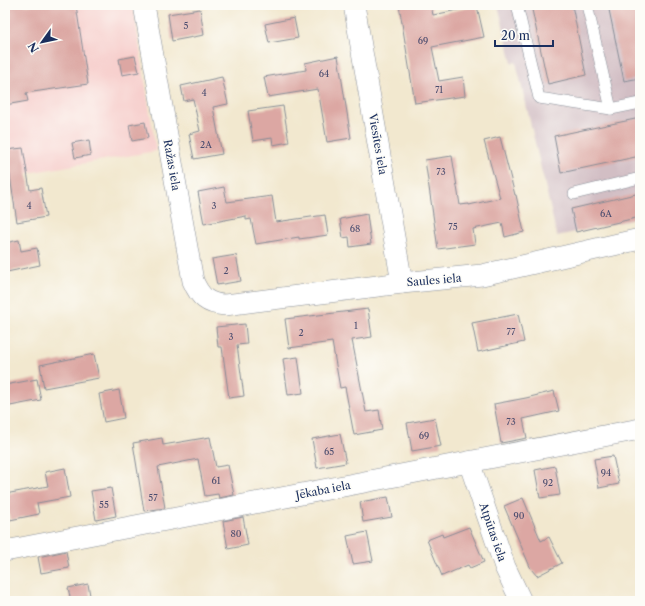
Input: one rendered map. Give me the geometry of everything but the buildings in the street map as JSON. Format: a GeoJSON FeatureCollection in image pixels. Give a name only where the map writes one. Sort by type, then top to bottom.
{"type":"FeatureCollection","features":[{"type":"Feature","properties":{"kind":"street","name":"Ražas iela"},"geometry":{"type":"LineString","coordinates":[[144,5],[193,281],[201,295],[206,300],[216,304],[225,305]]}},
{"type":"Feature","properties":{"kind":"street","name":"Viesītes iela"},"geometry":{"type":"LineString","coordinates":[[354,5],[402,283]]}},
{"type":"Feature","properties":{"kind":"street","name":"Saules iela"},"geometry":{"type":"LineString","coordinates":[[225,305],[402,283],[482,275],[640,239]]}},
{"type":"Feature","properties":{"kind":"street","name":"Jēkaba iela"},"geometry":{"type":"LineString","coordinates":[[5,551],[640,429]]}},
{"type":"Feature","properties":{"kind":"street","name":"Atpūtas iela"},"geometry":{"type":"LineString","coordinates":[[469,462],[505,567],[521,601]]}},
{"type":"Feature","properties":{"kind":"lane"},"geometry":{"type":"LineString","coordinates":[[517,5],[539,98],[612,109],[640,103]]}},
{"type":"Feature","properties":{"kind":"lane"},"geometry":{"type":"LineString","coordinates":[[587,5],[612,109]]}},
{"type":"Feature","properties":{"kind":"lane"},"geometry":{"type":"LineString","coordinates":[[574,194],[640,178]]}},
{"type":"Feature","properties":{"kind":"shaded area"},"geometry":{"type":"Polygon","coordinates":[[[5,5],[133,5],[156,151],[5,177],[5,5]]]}},
{"type":"Feature","properties":{"kind":"shaded area"},"geometry":{"type":"Polygon","coordinates":[[[498,5],[640,5],[640,218],[557,236],[516,62],[512,63],[498,5]]]}}]}
